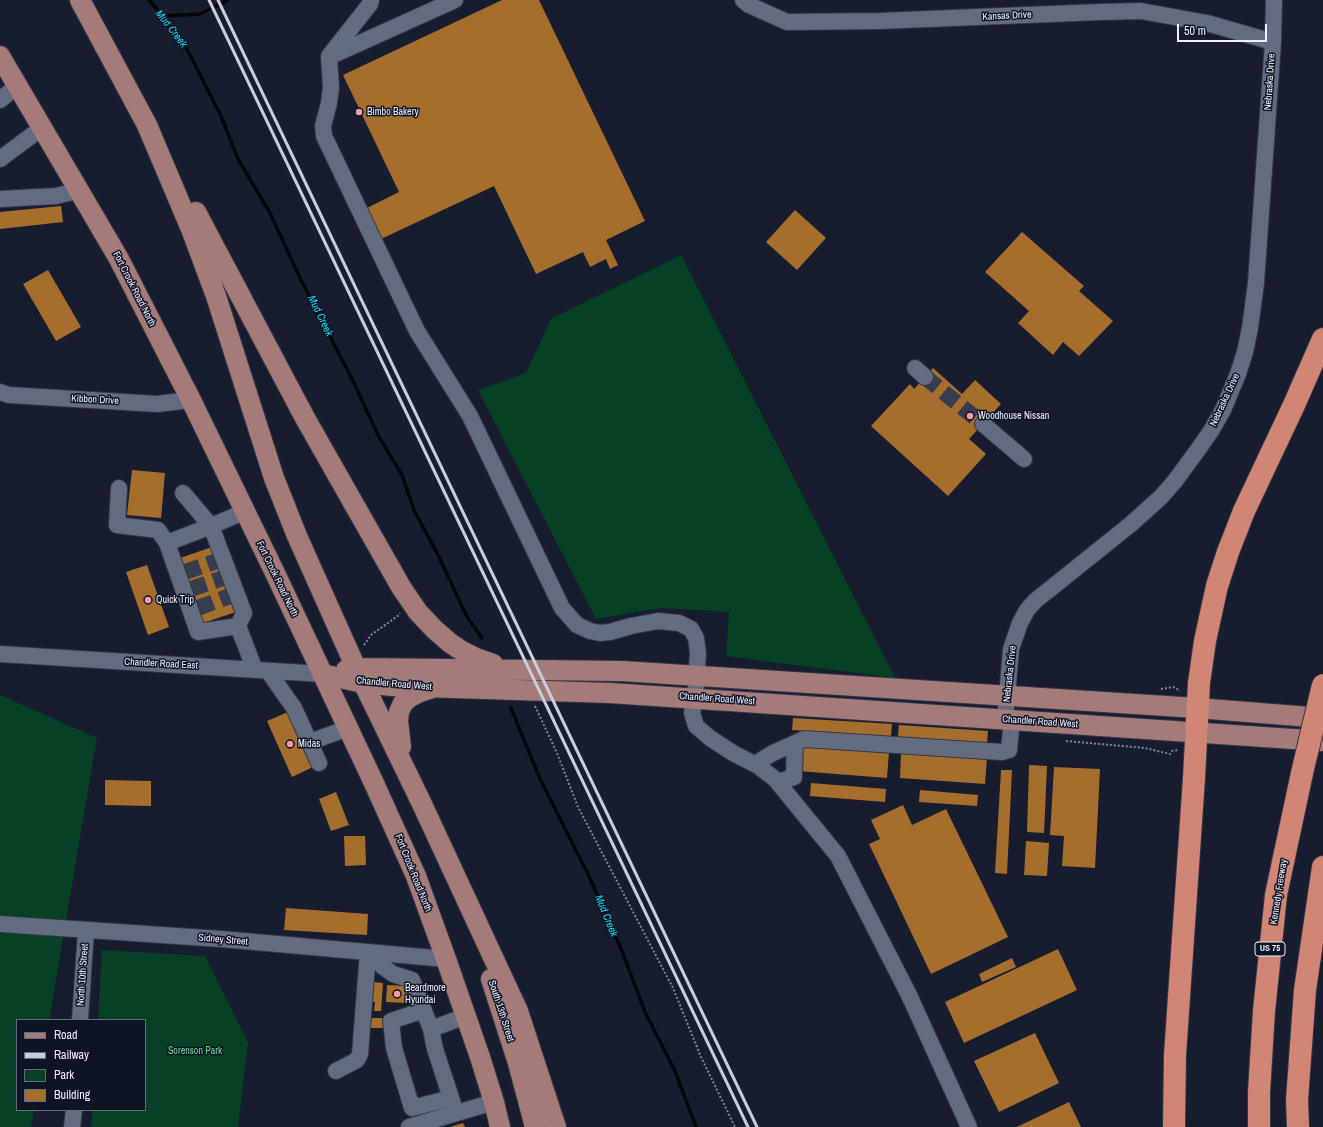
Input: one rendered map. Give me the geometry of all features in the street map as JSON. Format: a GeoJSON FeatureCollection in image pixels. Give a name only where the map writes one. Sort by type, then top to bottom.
{"type":"FeatureCollection","features":[{"type":"Feature","properties":{"kind":"highway"},"geometry":{"type":"LineString","coordinates":[[1174,1127],[1175,1055],[1194,786],[1197,708],[1205,641],[1217,586],[1244,511],[1323,339]]}},
{"type":"Feature","properties":{"kind":"highway","name":"Kennedy Freeway"},"geometry":{"type":"LineString","coordinates":[[1259,1127],[1259,1092],[1264,1011],[1276,895],[1323,685]]}},
{"type":"Feature","properties":{"kind":"highway"},"geometry":{"type":"LineString","coordinates":[[1298,1127],[1297,1100],[1305,990],[1323,867]]}},
{"type":"Feature","properties":{"kind":"main road"},"geometry":{"type":"LineString","coordinates":[[80,0],[201,222],[305,418],[409,599],[418,612],[434,629],[462,652],[491,664],[529,669]]}},
{"type":"Feature","properties":{"kind":"main road","name":"Fort Crook Road North"},"geometry":{"type":"LineString","coordinates":[[0,56],[80,190],[119,259],[191,400],[348,728],[416,876],[466,1016],[494,1102],[500,1127]]}},
{"type":"Feature","properties":{"kind":"main road"},"geometry":{"type":"LineString","coordinates":[[147,125],[191,229],[216,296],[274,478],[296,536],[518,1011],[556,1127]]}},
{"type":"Feature","properties":{"kind":"main road","name":"Chandler Road West"},"geometry":{"type":"LineString","coordinates":[[357,669],[392,686],[610,693],[1323,740]]}},
{"type":"Feature","properties":{"kind":"main road","name":"Chandler Road West"},"geometry":{"type":"LineString","coordinates":[[322,674],[357,669],[529,669],[622,671],[1007,697],[1197,708],[1323,718]]}},
{"type":"Feature","properties":{"kind":"main road"},"geometry":{"type":"LineString","coordinates":[[406,771],[398,732],[399,712],[403,703],[410,697],[420,692],[437,688]]}},
{"type":"Feature","properties":{"kind":"main road","name":"South 13th Street"},"geometry":{"type":"LineString","coordinates":[[464,896],[518,1063],[535,1127]]}},
{"type":"Feature","properties":{"kind":"street"},"geometry":{"type":"LineString","coordinates":[[370,0],[370,4],[329,56],[331,88],[323,126],[324,136],[417,331],[470,416],[562,608],[577,625],[590,631],[600,633],[658,621],[679,623],[691,629],[696,638],[698,653],[695,698],[692,713],[696,726],[710,738],[733,753],[755,764],[775,779],[838,856],[909,994],[969,1127]]}},
{"type":"Feature","properties":{"kind":"street"},"geometry":{"type":"LineString","coordinates":[[329,56],[455,0]]}},
{"type":"Feature","properties":{"kind":"street","name":"Kansas Drive"},"geometry":{"type":"LineString","coordinates":[[743,0],[749,5],[787,22],[879,21],[1141,11],[1207,23],[1273,42]]}},
{"type":"Feature","properties":{"kind":"street","name":"Nebraska Drive"},"geometry":{"type":"LineString","coordinates":[[796,743],[804,739],[1002,752],[1009,750],[1007,697],[1011,649],[1020,623],[1027,610],[1036,601],[1131,524],[1165,492],[1197,452],[1211,431],[1223,410],[1238,374],[1245,352],[1255,290],[1273,42],[1274,0]]}},
{"type":"Feature","properties":{"kind":"street"},"geometry":{"type":"LineString","coordinates":[[0,100],[18,85]]}},
{"type":"Feature","properties":{"kind":"street"},"geometry":{"type":"LineString","coordinates":[[0,159],[43,127]]}},
{"type":"Feature","properties":{"kind":"street"},"geometry":{"type":"LineString","coordinates":[[0,199],[56,196],[80,190]]}},
{"type":"Feature","properties":{"kind":"street","name":"Kibbon Drive"},"geometry":{"type":"LineString","coordinates":[[0,392],[9,396],[157,404],[191,400]]}},
{"type":"Feature","properties":{"kind":"street"},"geometry":{"type":"LineString","coordinates":[[983,424],[1024,459]]}},
{"type":"Feature","properties":{"kind":"street"},"geometry":{"type":"LineString","coordinates":[[119,488],[117,525],[158,530],[167,543],[182,573],[194,609],[198,632],[238,626]]}},
{"type":"Feature","properties":{"kind":"street"},"geometry":{"type":"LineString","coordinates":[[183,493],[211,526],[220,559],[233,595],[244,613],[238,626]]}},
{"type":"Feature","properties":{"kind":"street"},"geometry":{"type":"LineString","coordinates":[[167,543],[244,512]]}},
{"type":"Feature","properties":{"kind":"street"},"geometry":{"type":"LineString","coordinates":[[238,626],[262,670],[294,708],[319,763]]}},
{"type":"Feature","properties":{"kind":"street","name":"Chandler Road East"},"geometry":{"type":"LineString","coordinates":[[0,654],[322,674]]}},
{"type":"Feature","properties":{"kind":"street"},"geometry":{"type":"LineString","coordinates":[[310,742],[348,728]]}},
{"type":"Feature","properties":{"kind":"street"},"geometry":{"type":"LineString","coordinates":[[755,764],[796,743],[794,777],[778,782]]}},
{"type":"Feature","properties":{"kind":"street","name":"Sidney Street"},"geometry":{"type":"LineString","coordinates":[[0,924],[221,939],[446,959]]}},
{"type":"Feature","properties":{"kind":"street","name":"North 10th Street"},"geometry":{"type":"LineString","coordinates":[[80,1019],[86,930]]}},
{"type":"Feature","properties":{"kind":"street"},"geometry":{"type":"LineString","coordinates":[[374,953],[382,966],[394,974],[412,980],[431,1028],[435,1049],[454,1106]]}},
{"type":"Feature","properties":{"kind":"street"},"geometry":{"type":"LineString","coordinates":[[336,1071],[357,1060],[360,1054],[374,953]]}},
{"type":"Feature","properties":{"kind":"street"},"geometry":{"type":"LineString","coordinates":[[424,1010],[391,1020],[394,1048],[412,1108],[494,1102]]}},
{"type":"Feature","properties":{"kind":"street"},"geometry":{"type":"LineString","coordinates":[[431,1028],[466,1016]]}},
{"type":"Feature","properties":{"kind":"street"},"geometry":{"type":"LineString","coordinates":[[410,1127],[454,1106]]}},
{"type":"Feature","properties":{"kind":"street"},"geometry":{"type":"LineString","coordinates":[[72,1127],[74,1111]]}},
{"type":"Feature","properties":{"kind":"path"},"geometry":{"type":"LineString","coordinates":[[357,669],[362,647],[372,635],[399,615],[409,599]]}},
{"type":"Feature","properties":{"kind":"path"},"geometry":{"type":"LineString","coordinates":[[530,690],[536,711],[557,753],[578,807],[673,988],[701,1057],[735,1127]]}},
{"type":"Feature","properties":{"kind":"green space"},"geometry":{"type":"Polygon","coordinates":[[[681,255],[895,678],[726,656],[729,612],[661,608],[596,619],[478,390],[526,373],[551,319],[681,255]]]}},
{"type":"Feature","properties":{"kind":"green space"},"geometry":{"type":"Polygon","coordinates":[[[0,695],[97,738],[49,1019],[16,1019],[16,1111],[34,1111],[31,1127],[0,1127],[0,695]]]}},
{"type":"Feature","properties":{"kind":"green space","name":"Sorenson Park"},"geometry":{"type":"Polygon","coordinates":[[[102,950],[205,956],[248,1042],[238,1127],[91,1127],[92,1111],[146,1111],[146,1019],[98,1019],[102,950]]]}},
{"type":"Feature","properties":{"kind":"building"},"geometry":{"type":"Polygon","coordinates":[[[502,0],[539,0],[645,221],[606,240],[618,265],[610,269],[606,259],[590,267],[583,252],[536,274],[494,186],[381,239],[367,208],[399,192],[343,75],[502,0]]]}},
{"type":"Feature","properties":{"kind":"building"},"geometry":{"type":"Polygon","coordinates":[[[61,206],[63,222],[0,229],[0,212],[61,206]]]}},
{"type":"Feature","properties":{"kind":"building"},"geometry":{"type":"Polygon","coordinates":[[[795,210],[826,238],[797,270],[766,242],[795,210]]]}},
{"type":"Feature","properties":{"kind":"building"},"geometry":{"type":"Polygon","coordinates":[[[1022,232],[1084,286],[1079,291],[1113,321],[1079,356],[1063,342],[1053,355],[1018,323],[1029,311],[985,272],[1022,232]]]}},
{"type":"Feature","properties":{"kind":"building"},"geometry":{"type":"Polygon","coordinates":[[[48,270],[81,327],[56,341],[23,284],[48,270]]]}},
{"type":"Feature","properties":{"kind":"building"},"geometry":{"type":"Polygon","coordinates":[[[933,368],[962,394],[975,380],[1001,404],[969,439],[986,454],[948,496],[871,426],[910,384],[914,389],[933,368]]]}},
{"type":"Feature","properties":{"kind":"building"},"geometry":{"type":"Polygon","coordinates":[[[132,470],[165,473],[161,518],[127,515],[132,470]]]}},
{"type":"Feature","properties":{"kind":"building"},"geometry":{"type":"Polygon","coordinates":[[[212,547],[236,612],[203,623],[180,558],[212,547]]]}},
{"type":"Feature","properties":{"kind":"building","name":"Quick Trip"},"geometry":{"type":"Polygon","coordinates":[[[147,565],[169,627],[148,635],[126,572],[147,565]]]}},
{"type":"Feature","properties":{"kind":"building","name":"Midas"},"geometry":{"type":"Polygon","coordinates":[[[288,712],[313,767],[292,777],[267,721],[288,712]]]}},
{"type":"Feature","properties":{"kind":"building"},"geometry":{"type":"Polygon","coordinates":[[[793,718],[892,724],[891,737],[792,730],[793,718]]]}},
{"type":"Feature","properties":{"kind":"building"},"geometry":{"type":"Polygon","coordinates":[[[899,725],[988,731],[987,744],[898,737],[899,725]]]}},
{"type":"Feature","properties":{"kind":"building"},"geometry":{"type":"Polygon","coordinates":[[[800,744],[889,751],[887,778],[798,771],[800,744]]]}},
{"type":"Feature","properties":{"kind":"building"},"geometry":{"type":"Polygon","coordinates":[[[901,751],[987,757],[985,784],[900,778],[901,751]]]}},
{"type":"Feature","properties":{"kind":"building"},"geometry":{"type":"Polygon","coordinates":[[[1029,765],[1047,766],[1044,833],[1027,832],[1029,765]]]}},
{"type":"Feature","properties":{"kind":"building"},"geometry":{"type":"Polygon","coordinates":[[[1054,767],[1100,769],[1095,868],[1062,866],[1064,836],[1050,835],[1054,767]]]}},
{"type":"Feature","properties":{"kind":"building"},"geometry":{"type":"Polygon","coordinates":[[[1001,770],[1012,770],[1007,874],[995,873],[1001,770]]]}},
{"type":"Feature","properties":{"kind":"building"},"geometry":{"type":"Polygon","coordinates":[[[105,780],[151,781],[151,806],[105,805],[105,780]]]}},
{"type":"Feature","properties":{"kind":"building"},"geometry":{"type":"Polygon","coordinates":[[[811,783],[886,789],[885,802],[810,796],[811,783]]]}},
{"type":"Feature","properties":{"kind":"building"},"geometry":{"type":"Polygon","coordinates":[[[920,790],[978,795],[977,806],[919,802],[920,790]]]}},
{"type":"Feature","properties":{"kind":"building"},"geometry":{"type":"Polygon","coordinates":[[[336,792],[349,825],[331,831],[319,799],[336,792]]]}},
{"type":"Feature","properties":{"kind":"building"},"geometry":{"type":"Polygon","coordinates":[[[903,805],[912,825],[946,809],[1008,937],[931,974],[869,844],[880,839],[871,820],[903,805]]]}},
{"type":"Feature","properties":{"kind":"building"},"geometry":{"type":"Polygon","coordinates":[[[344,836],[365,836],[366,865],[345,866],[344,836]]]}},
{"type":"Feature","properties":{"kind":"building"},"geometry":{"type":"Polygon","coordinates":[[[1026,841],[1049,843],[1047,876],[1024,875],[1026,841]]]}},
{"type":"Feature","properties":{"kind":"building"},"geometry":{"type":"Polygon","coordinates":[[[286,908],[368,914],[367,935],[284,930],[286,908]]]}},
{"type":"Feature","properties":{"kind":"building"},"geometry":{"type":"Polygon","coordinates":[[[1058,949],[1077,990],[964,1043],[945,1002],[1058,949]]]}},
{"type":"Feature","properties":{"kind":"building"},"geometry":{"type":"Polygon","coordinates":[[[1012,958],[1016,967],[982,982],[979,974],[1012,958]]]}},
{"type":"Feature","properties":{"kind":"building"},"geometry":{"type":"Polygon","coordinates":[[[372,982],[383,983],[381,1011],[374,1011],[375,1002],[371,1002],[372,982]]]}},
{"type":"Feature","properties":{"kind":"building","name":"Beardmore Hyundai"},"geometry":{"type":"Polygon","coordinates":[[[387,985],[408,986],[407,1003],[386,1002],[387,985]]]}},
{"type":"Feature","properties":{"kind":"building"},"geometry":{"type":"Polygon","coordinates":[[[371,1018],[383,1018],[383,1028],[371,1028],[371,1018]]]}},
{"type":"Feature","properties":{"kind":"building"},"geometry":{"type":"Polygon","coordinates":[[[1035,1033],[1059,1083],[999,1112],[974,1061],[1035,1033]]]}},
{"type":"Feature","properties":{"kind":"building"},"geometry":{"type":"Polygon","coordinates":[[[1069,1102],[1081,1127],[1017,1127],[1069,1102]]]}},
{"type":"Feature","properties":{"kind":"building"},"geometry":{"type":"Polygon","coordinates":[[[463,1123],[465,1127],[450,1127],[463,1123]]]}},
{"type":"Feature","properties":{"kind":"waterway","name":"Mud Creek"},"geometry":{"type":"LineString","coordinates":[[149,0],[163,16],[188,51],[221,116],[238,159],[270,213],[301,280],[353,381],[378,435],[402,475],[414,510],[439,557],[467,617],[482,638]]}},
{"type":"Feature","properties":{"kind":"waterway"},"geometry":{"type":"LineString","coordinates":[[163,16],[200,14],[228,0]]}},
{"type":"Feature","properties":{"kind":"waterway","name":"Mud Creek"},"geometry":{"type":"LineString","coordinates":[[511,708],[540,779],[589,876],[622,951],[645,1012],[675,1071],[696,1127]]}},
{"type":"Feature","properties":{"kind":"tunnel"},"geometry":{"type":"LineString","coordinates":[[925,377],[983,424]]}},
{"type":"Feature","properties":{"kind":"tunnel"},"geometry":{"type":"LineString","coordinates":[[185,572],[217,561]]}},
{"type":"Feature","properties":{"kind":"tunnel"},"geometry":{"type":"LineString","coordinates":[[191,589],[223,578]]}},
{"type":"Feature","properties":{"kind":"tunnel"},"geometry":{"type":"LineString","coordinates":[[198,608],[230,596]]}},
{"type":"Feature","properties":{"kind":"railway"},"geometry":{"type":"LineString","coordinates":[[209,0],[748,1127]]}},
{"type":"Feature","properties":{"kind":"railway"},"geometry":{"type":"LineString","coordinates":[[218,0],[757,1127]]}},
{"type":"Feature","properties":{"kind":"place","name":"Bimbo Bakery"},"geometry":{"type":"Point","coordinates":[359,112]}},
{"type":"Feature","properties":{"kind":"place","name":"Woodhouse Nissan"},"geometry":{"type":"Point","coordinates":[970,416]}},
{"type":"Feature","properties":{"kind":"place","name":"Quick Trip"},"geometry":{"type":"Point","coordinates":[148,600]}},
{"type":"Feature","properties":{"kind":"place","name":"Midas"},"geometry":{"type":"Point","coordinates":[290,744]}},
{"type":"Feature","properties":{"kind":"place","name":"Beardmore Hyundai"},"geometry":{"type":"Point","coordinates":[397,994]}}]}
